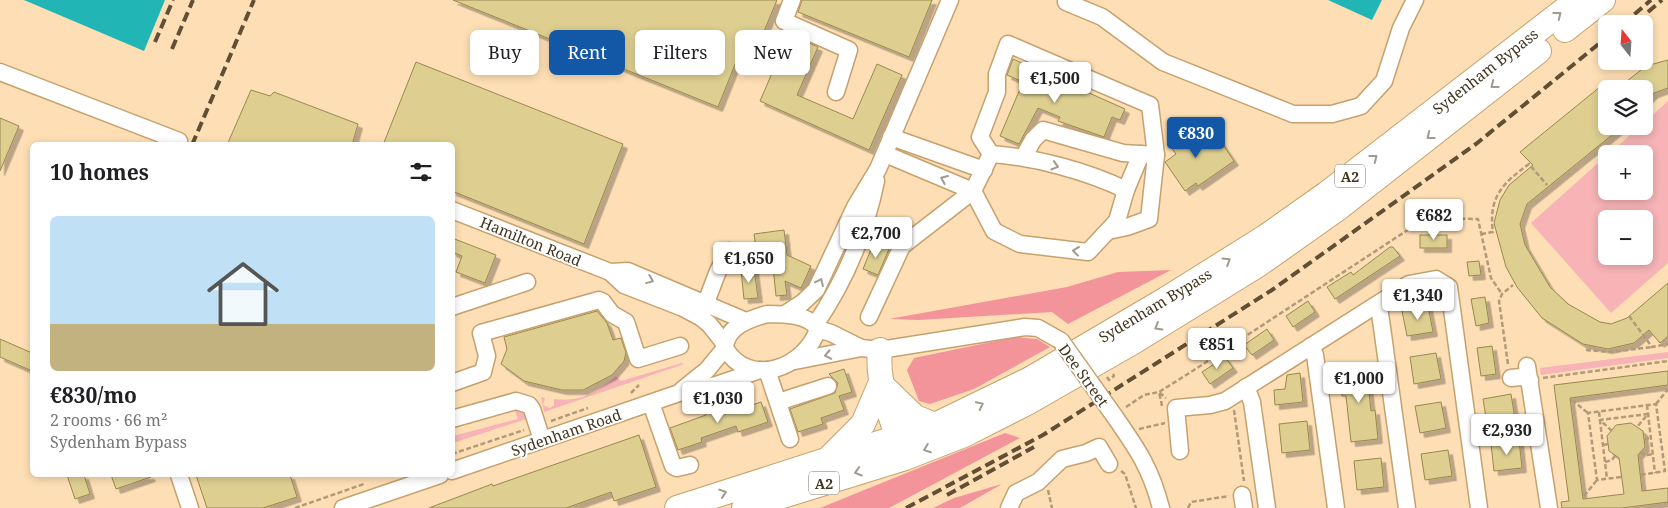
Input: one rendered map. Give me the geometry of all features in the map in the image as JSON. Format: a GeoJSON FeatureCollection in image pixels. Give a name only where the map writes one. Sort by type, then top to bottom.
{"type":"FeatureCollection","features":[{"type":"Feature","properties":{"kind":"highway","name":"Sydenham Bypass"},"geometry":{"type":"LineString","coordinates":[[744,508],[901,448],[935,426],[992,399],[1048,369],[1265,237],[1326,194],[1577,0]]}},
{"type":"Feature","properties":{"kind":"highway","name":"Sydenham Bypass"},"geometry":{"type":"LineString","coordinates":[[677,508],[824,461],[964,435],[1027,403],[1135,341],[1258,265],[1336,210],[1603,0]]}},
{"type":"Feature","properties":{"kind":"highway"},"geometry":{"type":"LineString","coordinates":[[871,349],[901,448]]}},
{"type":"Feature","properties":{"kind":"highway"},"geometry":{"type":"LineString","coordinates":[[882,384],[915,417],[935,426]]}},
{"type":"Feature","properties":{"kind":"highway"},"geometry":{"type":"LineString","coordinates":[[824,461],[863,424],[882,384]]}},
{"type":"Feature","properties":{"kind":"street"},"geometry":{"type":"LineString","coordinates":[[792,0],[784,21],[849,50],[836,92]]}},
{"type":"Feature","properties":{"kind":"street"},"geometry":{"type":"LineString","coordinates":[[871,349],[817,327],[803,318],[785,314],[768,314],[739,324],[725,346],[736,363],[763,370],[795,361],[810,346],[817,327],[837,293],[853,258],[870,213],[882,162],[950,0]]}},
{"type":"Feature","properties":{"kind":"street"},"geometry":{"type":"LineString","coordinates":[[1066,2],[1102,17],[1162,62],[1293,114],[1332,114],[1362,106],[1384,81],[1401,28],[1415,0]]}},
{"type":"Feature","properties":{"kind":"street"},"geometry":{"type":"LineString","coordinates":[[991,154],[980,137],[997,92],[997,74],[1008,44],[1150,105],[1148,155],[1149,219],[1108,231]]}},
{"type":"Feature","properties":{"kind":"street"},"geometry":{"type":"LineString","coordinates":[[0,72],[179,141]]}},
{"type":"Feature","properties":{"kind":"street"},"geometry":{"type":"LineString","coordinates":[[1024,156],[1033,140],[1043,130],[1123,153],[1148,155]]}},
{"type":"Feature","properties":{"kind":"street"},"geometry":{"type":"LineString","coordinates":[[892,137],[984,170]]}},
{"type":"Feature","properties":{"kind":"street"},"geometry":{"type":"LineString","coordinates":[[869,318],[902,246],[973,191],[991,154]]}},
{"type":"Feature","properties":{"kind":"street"},"geometry":{"type":"LineString","coordinates":[[991,154],[1024,156],[1106,180],[1126,190]]}},
{"type":"Feature","properties":{"kind":"street"},"geometry":{"type":"LineString","coordinates":[[882,162],[973,191],[994,231],[1020,244],[1088,252],[1117,221],[1126,190],[1148,155]]}},
{"type":"Feature","properties":{"kind":"street"},"geometry":{"type":"LineString","coordinates":[[785,314],[802,303],[816,290],[855,208],[882,162]]}},
{"type":"Feature","properties":{"kind":"street","name":"Hamilton Road"},"geometry":{"type":"LineString","coordinates":[[455,211],[610,272],[628,271],[703,310],[746,321]]}},
{"type":"Feature","properties":{"kind":"street"},"geometry":{"type":"LineString","coordinates":[[703,310],[718,271],[729,251]]}},
{"type":"Feature","properties":{"kind":"street"},"geometry":{"type":"LineString","coordinates":[[1180,451],[1166,409],[1210,405],[1239,392],[1409,284],[1436,279],[1448,287],[1479,508]]}},
{"type":"Feature","properties":{"kind":"street"},"geometry":{"type":"LineString","coordinates":[[455,306],[527,282]]}},
{"type":"Feature","properties":{"kind":"street"},"geometry":{"type":"LineString","coordinates":[[455,382],[483,372],[487,356],[481,333],[599,300],[603,302],[612,314],[626,322],[638,359],[680,346]]}},
{"type":"Feature","properties":{"kind":"street"},"geometry":{"type":"LineString","coordinates":[[1375,306],[1380,313],[1407,508]]}},
{"type":"Feature","properties":{"kind":"street","name":"Hamilton Road"},"geometry":{"type":"LineString","coordinates":[[703,310],[709,324],[725,346]]}},
{"type":"Feature","properties":{"kind":"street","name":"Dee Street"},"geometry":{"type":"LineString","coordinates":[[795,361],[1025,327],[1038,328],[1060,341],[1118,414],[1154,480],[1161,508]]}},
{"type":"Feature","properties":{"kind":"street","name":"Sydenham Road"},"geometry":{"type":"LineString","coordinates":[[679,394],[707,370],[725,346]]}},
{"type":"Feature","properties":{"kind":"street"},"geometry":{"type":"LineString","coordinates":[[1311,346],[1314,355],[1336,508]]}},
{"type":"Feature","properties":{"kind":"street"},"geometry":{"type":"LineString","coordinates":[[763,370],[778,402],[790,439]]}},
{"type":"Feature","properties":{"kind":"street","name":"Sydenham Road"},"geometry":{"type":"LineString","coordinates":[[455,470],[651,403],[763,370]]}},
{"type":"Feature","properties":{"kind":"street"},"geometry":{"type":"LineString","coordinates":[[1510,371],[1521,377],[1529,373],[1549,508]]}},
{"type":"Feature","properties":{"kind":"street"},"geometry":{"type":"LineString","coordinates":[[778,402],[828,386]]}},
{"type":"Feature","properties":{"kind":"street"},"geometry":{"type":"LineString","coordinates":[[1239,392],[1252,402],[1267,508]]}},
{"type":"Feature","properties":{"kind":"street"},"geometry":{"type":"LineString","coordinates":[[455,418],[516,401],[529,404],[542,440]]}},
{"type":"Feature","properties":{"kind":"street"},"geometry":{"type":"LineString","coordinates":[[651,403],[673,466],[677,468],[690,465]]}},
{"type":"Feature","properties":{"kind":"street"},"geometry":{"type":"LineString","coordinates":[[1009,508],[1016,493],[1038,482],[1062,459],[1086,454],[1099,447],[1109,464]]}},
{"type":"Feature","properties":{"kind":"street"},"geometry":{"type":"LineString","coordinates":[[180,477],[190,508]]}},
{"type":"Feature","properties":{"kind":"street"},"geometry":{"type":"LineString","coordinates":[[343,508],[409,480],[428,477]]}},
{"type":"Feature","properties":{"kind":"path"},"geometry":{"type":"LineString","coordinates":[[1481,234],[1493,232],[1492,209],[1506,182],[1529,164],[1547,186]]}},
{"type":"Feature","properties":{"kind":"path"},"geometry":{"type":"LineString","coordinates":[[1118,414],[1144,395],[1159,392],[1191,372],[1426,218],[1478,219],[1491,278],[1502,294]]}},
{"type":"Feature","properties":{"kind":"path"},"geometry":{"type":"LineString","coordinates":[[1510,371],[1499,301],[1502,294],[1513,285]]}},
{"type":"Feature","properties":{"kind":"path"},"geometry":{"type":"LineString","coordinates":[[1629,316],[1652,347]]}},
{"type":"Feature","properties":{"kind":"path"},"geometry":{"type":"LineString","coordinates":[[1586,350],[1611,352],[1668,344]]}},
{"type":"Feature","properties":{"kind":"path"},"geometry":{"type":"LineString","coordinates":[[1529,373],[1668,361]]}},
{"type":"Feature","properties":{"kind":"path"},"geometry":{"type":"LineString","coordinates":[[1588,413],[1656,404],[1668,389]]}},
{"type":"Feature","properties":{"kind":"path"},"geometry":{"type":"LineString","coordinates":[[1188,508],[1192,502],[1243,501],[1246,494],[1239,392]]}},
{"type":"Feature","properties":{"kind":"path"},"geometry":{"type":"LineString","coordinates":[[1572,400],[1588,413],[1597,480]]}},
{"type":"Feature","properties":{"kind":"path"},"geometry":{"type":"LineString","coordinates":[[1656,404],[1665,471],[1668,474]]}},
{"type":"Feature","properties":{"kind":"path"},"geometry":{"type":"LineString","coordinates":[[1647,405],[1655,473]]}},
{"type":"Feature","properties":{"kind":"path"},"geometry":{"type":"LineString","coordinates":[[1135,430],[1166,423],[1166,409]]}},
{"type":"Feature","properties":{"kind":"path"},"geometry":{"type":"LineString","coordinates":[[1599,412],[1607,479]]}},
{"type":"Feature","properties":{"kind":"path"},"geometry":{"type":"LineString","coordinates":[[1600,420],[1648,414]]}},
{"type":"Feature","properties":{"kind":"path"},"geometry":{"type":"LineString","coordinates":[[1637,427],[1648,414]]}},
{"type":"Feature","properties":{"kind":"path"},"geometry":{"type":"LineString","coordinates":[[1600,420],[1612,431]]}},
{"type":"Feature","properties":{"kind":"path"},"geometry":{"type":"LineString","coordinates":[[1644,439],[1651,438]]}},
{"type":"Feature","properties":{"kind":"path"},"geometry":{"type":"LineString","coordinates":[[1603,445],[1608,444]]}},
{"type":"Feature","properties":{"kind":"path"},"geometry":{"type":"LineString","coordinates":[[1640,452],[1646,456],[1653,454]]}},
{"type":"Feature","properties":{"kind":"path"},"geometry":{"type":"LineString","coordinates":[[1605,462],[1612,460],[1615,456]]}},
{"type":"Feature","properties":{"kind":"path"},"geometry":{"type":"LineString","coordinates":[[1109,464],[1125,474],[1136,508]]}},
{"type":"Feature","properties":{"kind":"path"},"geometry":{"type":"LineString","coordinates":[[1640,474],[1665,471]]}},
{"type":"Feature","properties":{"kind":"path"},"geometry":{"type":"LineString","coordinates":[[1584,496],[1597,480],[1621,477]]}},
{"type":"Feature","properties":{"kind":"path"},"geometry":{"type":"LineString","coordinates":[[295,508],[366,484]]}},
{"type":"Feature","properties":{"kind":"shaded area"},"geometry":{"type":"Polygon","coordinates":[[[1668,101],[1668,263],[1611,313],[1531,223],[1598,163],[1598,200],[1653,200],[1653,145],[1619,145],[1630,135],[1653,135],[1653,115],[1668,101]]]}},
{"type":"Feature","properties":{"kind":"shaded area"},"geometry":{"type":"Polygon","coordinates":[[[1171,270],[1068,324],[1052,312],[918,320],[889,319],[1067,287],[1118,272],[1171,270]]]}},
{"type":"Feature","properties":{"kind":"shaded area"},"geometry":{"type":"Polygon","coordinates":[[[1015,337],[1037,339],[1050,347],[974,389],[930,404],[919,401],[907,370],[914,358],[1015,337]]]}},
{"type":"Feature","properties":{"kind":"shaded area"},"geometry":{"type":"Polygon","coordinates":[[[1668,352],[1668,358],[1541,375],[1540,368],[1668,352]]]}},
{"type":"Feature","properties":{"kind":"shaded area"},"geometry":{"type":"Polygon","coordinates":[[[684,364],[544,412],[541,397],[545,398],[543,405],[550,408],[554,405],[554,399],[580,398],[602,387],[616,376],[621,381],[684,364]]]}},
{"type":"Feature","properties":{"kind":"shaded area"},"geometry":{"type":"Polygon","coordinates":[[[518,409],[524,412],[526,419],[455,442],[455,435],[518,419],[515,411],[518,409]]]}},
{"type":"Feature","properties":{"kind":"shaded area"},"geometry":{"type":"Polygon","coordinates":[[[1005,433],[1020,438],[889,508],[820,508],[1005,433]]]}},
{"type":"Feature","properties":{"kind":"shaded area"},"geometry":{"type":"Polygon","coordinates":[[[1002,484],[960,508],[933,508],[954,498],[1002,484]]]}},
{"type":"Feature","properties":{"kind":"water"},"geometry":{"type":"Polygon","coordinates":[[[24,0],[165,0],[144,51],[24,0]]]}},
{"type":"Feature","properties":{"kind":"water"},"geometry":{"type":"Polygon","coordinates":[[[1328,0],[1382,0],[1372,20],[1328,0]]]}},
{"type":"Feature","properties":{"kind":"building"},"geometry":{"type":"Polygon","coordinates":[[[453,0],[777,0],[765,30],[735,30],[735,64],[718,107],[639,75],[725,75],[725,30],[635,30],[635,73],[625,69],[625,30],[549,30],[549,39],[539,35],[539,30],[527,30],[453,0]]]}},
{"type":"Feature","properties":{"kind":"building"},"geometry":{"type":"Polygon","coordinates":[[[802,0],[932,0],[909,57],[798,12],[802,0]]]}},
{"type":"Feature","properties":{"kind":"building"},"geometry":{"type":"Polygon","coordinates":[[[810,43],[818,47],[810,65],[810,43]]]}},
{"type":"Feature","properties":{"kind":"building"},"geometry":{"type":"Polygon","coordinates":[[[1013,59],[1125,109],[1120,120],[1112,117],[1104,137],[1058,121],[1060,117],[1038,108],[1019,144],[1000,136],[1023,82],[1007,75],[1013,59]]]}},
{"type":"Feature","properties":{"kind":"building"},"geometry":{"type":"Polygon","coordinates":[[[1668,60],[1668,88],[1653,94],[1653,80],[1628,80],[1641,70],[1653,70],[1653,64],[1668,60]]]}},
{"type":"Feature","properties":{"kind":"building"},"geometry":{"type":"Polygon","coordinates":[[[416,62],[623,144],[584,244],[455,192],[455,142],[384,142],[416,62]]]}},
{"type":"Feature","properties":{"kind":"building"},"geometry":{"type":"Polygon","coordinates":[[[877,64],[902,75],[869,150],[760,101],[771,75],[806,75],[797,95],[853,119],[877,64]]]}},
{"type":"Feature","properties":{"kind":"building"},"geometry":{"type":"Polygon","coordinates":[[[1598,89],[1598,135],[1612,135],[1527,204],[1520,224],[1525,245],[1550,287],[1568,304],[1600,322],[1611,324],[1627,318],[1668,283],[1668,336],[1660,343],[1649,330],[1634,343],[1608,349],[1583,344],[1542,318],[1517,287],[1506,267],[1494,223],[1500,200],[1509,185],[1533,165],[1520,152],[1598,89]]]}},
{"type":"Feature","properties":{"kind":"building"},"geometry":{"type":"Polygon","coordinates":[[[251,90],[270,96],[274,92],[358,124],[353,142],[228,142],[251,90]]]}},
{"type":"Feature","properties":{"kind":"building"},"geometry":{"type":"Polygon","coordinates":[[[0,118],[19,126],[0,171],[0,118]]]}},
{"type":"Feature","properties":{"kind":"building"},"geometry":{"type":"Polygon","coordinates":[[[1193,126],[1207,147],[1219,139],[1234,161],[1198,186],[1196,183],[1185,191],[1165,162],[1176,154],[1168,143],[1193,126]]]}},
{"type":"Feature","properties":{"kind":"building"},"geometry":{"type":"Polygon","coordinates":[[[784,230],[787,255],[811,266],[801,288],[785,281],[787,295],[776,296],[773,266],[759,268],[754,234],[784,230]]]}},
{"type":"Feature","properties":{"kind":"building"},"geometry":{"type":"Polygon","coordinates":[[[1420,235],[1447,235],[1447,248],[1420,248],[1420,235]]]}},
{"type":"Feature","properties":{"kind":"building"},"geometry":{"type":"Polygon","coordinates":[[[455,239],[496,255],[485,283],[456,272],[462,256],[455,253],[455,239]]]}},
{"type":"Feature","properties":{"kind":"building"},"geometry":{"type":"Polygon","coordinates":[[[874,242],[889,249],[878,275],[863,269],[874,242]]]}},
{"type":"Feature","properties":{"kind":"building"},"geometry":{"type":"Polygon","coordinates":[[[1390,247],[1393,247],[1400,256],[1335,299],[1327,287],[1351,272],[1353,275],[1390,247]]]}},
{"type":"Feature","properties":{"kind":"building"},"geometry":{"type":"Polygon","coordinates":[[[1479,261],[1481,275],[1469,276],[1467,262],[1479,261]]]}},
{"type":"Feature","properties":{"kind":"building"},"geometry":{"type":"Polygon","coordinates":[[[754,268],[758,298],[744,299],[741,270],[754,268]]]}},
{"type":"Feature","properties":{"kind":"building"},"geometry":{"type":"Polygon","coordinates":[[[1485,297],[1489,323],[1476,326],[1471,299],[1485,297]]]}},
{"type":"Feature","properties":{"kind":"building"},"geometry":{"type":"Polygon","coordinates":[[[1308,301],[1315,312],[1293,327],[1286,316],[1308,301]]]}},
{"type":"Feature","properties":{"kind":"building"},"geometry":{"type":"Polygon","coordinates":[[[1428,306],[1433,332],[1407,336],[1402,311],[1428,306]]]}},
{"type":"Feature","properties":{"kind":"building"},"geometry":{"type":"Polygon","coordinates":[[[597,311],[607,323],[613,340],[621,338],[626,353],[624,361],[612,375],[583,390],[562,390],[524,381],[501,364],[507,349],[504,337],[597,311]]]}},
{"type":"Feature","properties":{"kind":"building"},"geometry":{"type":"Polygon","coordinates":[[[1267,329],[1274,340],[1252,355],[1244,345],[1267,329]]]}},
{"type":"Feature","properties":{"kind":"building"},"geometry":{"type":"Polygon","coordinates":[[[0,339],[30,352],[30,370],[0,357],[0,339]]]}},
{"type":"Feature","properties":{"kind":"building"},"geometry":{"type":"Polygon","coordinates":[[[1492,346],[1496,374],[1481,376],[1477,348],[1492,346]]]}},
{"type":"Feature","properties":{"kind":"building"},"geometry":{"type":"Polygon","coordinates":[[[1436,353],[1441,379],[1414,384],[1410,357],[1436,353]]]}},
{"type":"Feature","properties":{"kind":"building"},"geometry":{"type":"Polygon","coordinates":[[[1225,357],[1233,368],[1210,384],[1202,372],[1225,357]]]}},
{"type":"Feature","properties":{"kind":"building"},"geometry":{"type":"Polygon","coordinates":[[[1366,365],[1371,411],[1375,410],[1378,439],[1351,442],[1346,396],[1342,396],[1339,368],[1366,365]]]}},
{"type":"Feature","properties":{"kind":"building"},"geometry":{"type":"Polygon","coordinates":[[[844,369],[852,392],[839,396],[844,410],[821,418],[823,424],[798,432],[790,409],[835,393],[838,383],[829,374],[844,369]]]}},
{"type":"Feature","properties":{"kind":"building"},"geometry":{"type":"Polygon","coordinates":[[[1668,371],[1668,385],[1570,398],[1583,499],[1624,494],[1619,458],[1609,451],[1607,436],[1616,425],[1631,423],[1643,431],[1645,447],[1638,455],[1642,491],[1668,488],[1668,502],[1622,508],[1562,508],[1561,502],[1569,501],[1554,385],[1668,371]]]}},
{"type":"Feature","properties":{"kind":"building"},"geometry":{"type":"Polygon","coordinates":[[[1300,373],[1303,402],[1275,405],[1274,390],[1285,389],[1287,375],[1300,373]]]}},
{"type":"Feature","properties":{"kind":"building"},"geometry":{"type":"Polygon","coordinates":[[[1511,394],[1515,419],[1487,424],[1483,399],[1511,394]]]}},
{"type":"Feature","properties":{"kind":"building"},"geometry":{"type":"Polygon","coordinates":[[[761,402],[768,422],[738,432],[736,426],[701,438],[702,442],[678,450],[670,428],[706,415],[705,411],[723,405],[725,414],[761,402]]]}},
{"type":"Feature","properties":{"kind":"building"},"geometry":{"type":"Polygon","coordinates":[[[1441,402],[1446,428],[1420,433],[1415,406],[1441,402]]]}},
{"type":"Feature","properties":{"kind":"building"},"geometry":{"type":"Polygon","coordinates":[[[1307,421],[1310,450],[1282,453],[1279,424],[1307,421]]]}},
{"type":"Feature","properties":{"kind":"building"},"geometry":{"type":"Polygon","coordinates":[[[639,435],[656,487],[614,501],[611,492],[566,508],[429,508],[492,484],[493,486],[639,435]]]}},
{"type":"Feature","properties":{"kind":"building"},"geometry":{"type":"Polygon","coordinates":[[[1519,440],[1522,468],[1494,471],[1491,444],[1519,440]]]}},
{"type":"Feature","properties":{"kind":"building"},"geometry":{"type":"Polygon","coordinates":[[[1448,450],[1452,476],[1425,480],[1421,454],[1448,450]]]}},
{"type":"Feature","properties":{"kind":"building"},"geometry":{"type":"Polygon","coordinates":[[[1381,458],[1384,487],[1357,490],[1354,461],[1381,458]]]}},
{"type":"Feature","properties":{"kind":"building"},"geometry":{"type":"Polygon","coordinates":[[[68,477],[85,477],[90,494],[75,499],[68,477]]]}},
{"type":"Feature","properties":{"kind":"building"},"geometry":{"type":"Polygon","coordinates":[[[112,477],[151,477],[116,489],[112,477]]]}},
{"type":"Feature","properties":{"kind":"building"},"geometry":{"type":"Polygon","coordinates":[[[197,477],[291,477],[297,497],[263,508],[207,508],[197,477]]]}},
{"type":"Feature","properties":{"kind":"railway"},"geometry":{"type":"LineString","coordinates":[[155,42],[173,0]]}},
{"type":"Feature","properties":{"kind":"railway"},"geometry":{"type":"LineString","coordinates":[[172,49],[193,0]]}},
{"type":"Feature","properties":{"kind":"railway"},"geometry":{"type":"LineString","coordinates":[[193,142],[254,0]]}},
{"type":"Feature","properties":{"kind":"railway"},"geometry":{"type":"LineString","coordinates":[[1634,15],[1651,0]]}},
{"type":"Feature","properties":{"kind":"railway"},"geometry":{"type":"LineString","coordinates":[[1648,12],[1662,0]]}},
{"type":"Feature","properties":{"kind":"railway"},"geometry":{"type":"LineString","coordinates":[[906,508],[1043,435],[1272,290],[1476,144],[1598,45]]}},
{"type":"Feature","properties":{"kind":"railway"},"geometry":{"type":"LineString","coordinates":[[947,495],[1034,447]]}}]}
